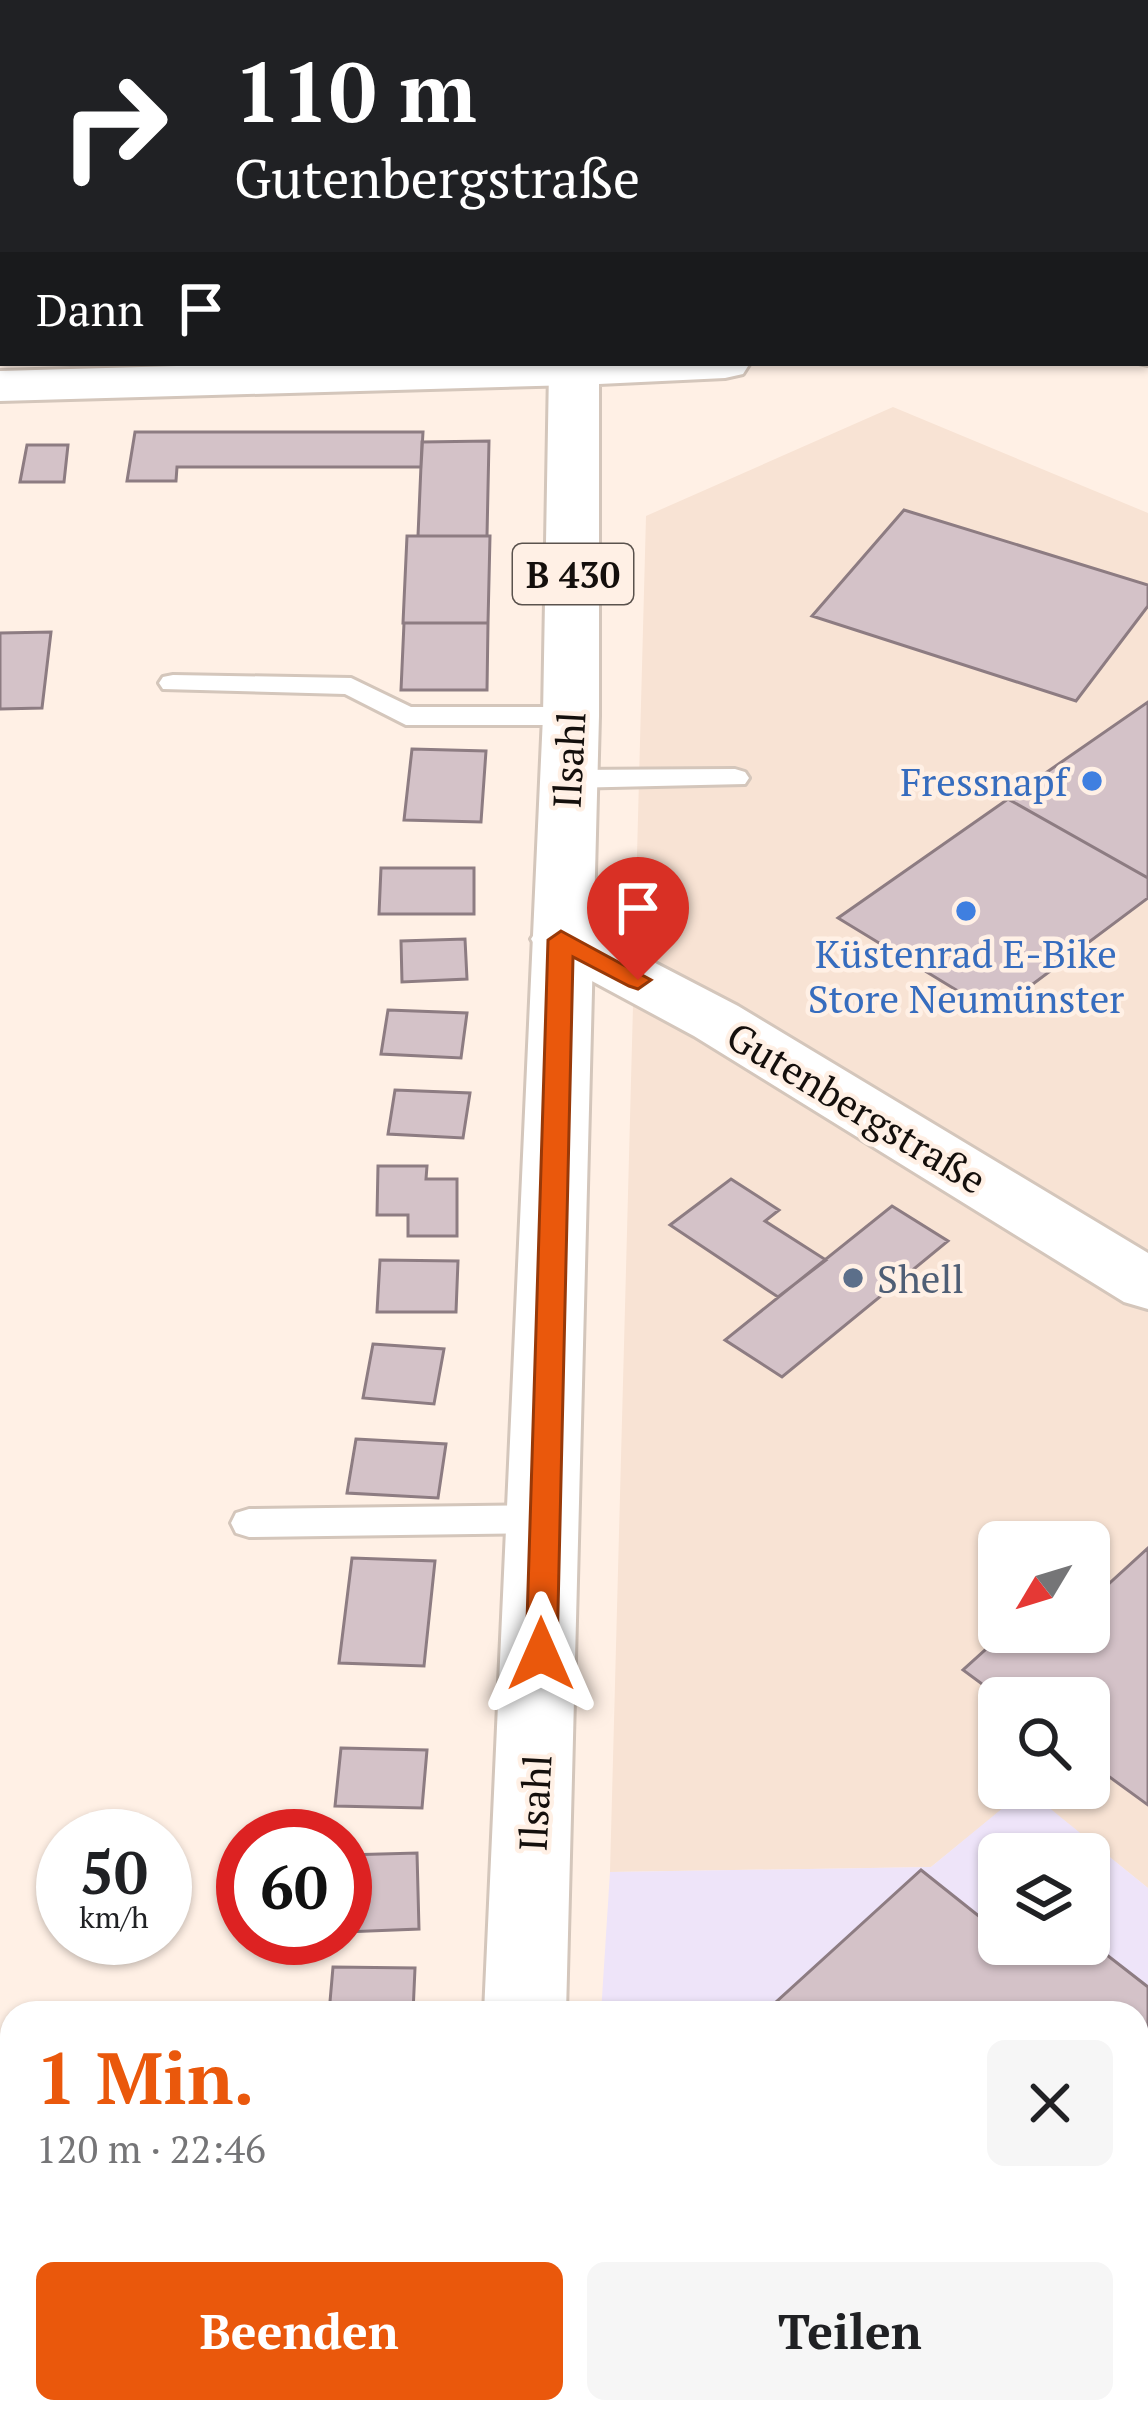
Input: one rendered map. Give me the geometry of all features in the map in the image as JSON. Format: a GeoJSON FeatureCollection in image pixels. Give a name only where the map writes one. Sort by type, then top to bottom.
{"type":"FeatureCollection","features":[{"type":"Feature","properties":{"kind":"main road"},"geometry":{"type":"LineString","coordinates":[[0,386],[660,366]]}},
{"type":"Feature","properties":{"kind":"main road","name":"Ilsahl"},"geometry":{"type":"LineString","coordinates":[[526,2001],[569,747],[574,370]]}},
{"type":"Feature","properties":{"kind":"main road","name":"Gutenbergstraße"},"geometry":{"type":"LineString","coordinates":[[561,940],[716,1021],[1148,1286]]}},
{"type":"Feature","properties":{"kind":"lane"},"geometry":{"type":"LineString","coordinates":[[173,683],[351,686],[406,716],[735,778]]}},
{"type":"Feature","properties":{"kind":"lane"},"geometry":{"type":"LineString","coordinates":[[249,1523],[542,1520]]}},
{"type":"Feature","properties":{"kind":"shaded area"},"geometry":{"type":"Polygon","coordinates":[[[893,407],[1148,513],[1148,1888],[1110,1857],[1110,1833],[1080,1833],[1050,1809],[1110,1809],[1110,1677],[978,1677],[978,1809],[1003,1809],[931,1867],[610,1872],[646,516],[893,407]]]}},
{"type":"Feature","properties":{"kind":"shaded area"},"geometry":{"type":"Polygon","coordinates":[[[1002,1809],[1051,1809],[1080,1833],[978,1833],[978,1965],[1110,1965],[1110,1857],[1148,1888],[1148,2001],[602,2001],[610,1872],[931,1867],[1002,1809]]]}},
{"type":"Feature","properties":{"kind":"building"},"geometry":{"type":"Polygon","coordinates":[[[135,432],[423,432],[421,467],[177,467],[176,481],[127,481],[135,432]]]}},
{"type":"Feature","properties":{"kind":"building"},"geometry":{"type":"Polygon","coordinates":[[[489,441],[487,536],[418,536],[422,442],[489,441]]]}},
{"type":"Feature","properties":{"kind":"building"},"geometry":{"type":"Polygon","coordinates":[[[27,445],[68,445],[64,482],[20,482],[27,445]]]}},
{"type":"Feature","properties":{"kind":"building"},"geometry":{"type":"Polygon","coordinates":[[[904,510],[1148,585],[1148,606],[1076,701],[812,616],[904,510]]]}},
{"type":"Feature","properties":{"kind":"building"},"geometry":{"type":"Polygon","coordinates":[[[407,536],[490,536],[488,623],[403,623],[407,536]]]}},
{"type":"Feature","properties":{"kind":"building"},"geometry":{"type":"Polygon","coordinates":[[[404,623],[488,623],[487,690],[401,690],[404,623]]]}},
{"type":"Feature","properties":{"kind":"building"},"geometry":{"type":"Polygon","coordinates":[[[51,632],[42,708],[0,709],[0,633],[51,632]]]}},
{"type":"Feature","properties":{"kind":"building","name":"Fressnapf"},"geometry":{"type":"Polygon","coordinates":[[[1148,702],[1148,878],[1008,799],[1148,702]]]}},
{"type":"Feature","properties":{"kind":"building"},"geometry":{"type":"Polygon","coordinates":[[[412,749],[486,751],[481,822],[404,820],[412,749]]]}},
{"type":"Feature","properties":{"kind":"building"},"geometry":{"type":"Polygon","coordinates":[[[1008,799],[1148,878],[1148,898],[994,1013],[838,918],[1008,799]]]}},
{"type":"Feature","properties":{"kind":"building"},"geometry":{"type":"Polygon","coordinates":[[[381,868],[474,868],[474,914],[379,914],[381,868]]]}},
{"type":"Feature","properties":{"kind":"building"},"geometry":{"type":"Polygon","coordinates":[[[465,939],[467,979],[402,982],[401,941],[465,939]]]}},
{"type":"Feature","properties":{"kind":"building"},"geometry":{"type":"Polygon","coordinates":[[[388,1010],[467,1013],[461,1058],[381,1054],[388,1010]]]}},
{"type":"Feature","properties":{"kind":"building"},"geometry":{"type":"Polygon","coordinates":[[[395,1090],[470,1093],[463,1138],[388,1134],[395,1090]]]}},
{"type":"Feature","properties":{"kind":"building"},"geometry":{"type":"Polygon","coordinates":[[[378,1166],[427,1166],[426,1179],[457,1179],[457,1236],[408,1236],[408,1215],[377,1215],[378,1166]]]}},
{"type":"Feature","properties":{"kind":"building"},"geometry":{"type":"Polygon","coordinates":[[[731,1179],[779,1210],[765,1221],[826,1260],[778,1297],[670,1225],[731,1179]]]}},
{"type":"Feature","properties":{"kind":"building","name":"Shell"},"geometry":{"type":"Polygon","coordinates":[[[892,1206],[948,1241],[782,1377],[725,1340],[892,1206]]]}},
{"type":"Feature","properties":{"kind":"building"},"geometry":{"type":"Polygon","coordinates":[[[380,1260],[458,1261],[456,1312],[377,1312],[380,1260]]]}},
{"type":"Feature","properties":{"kind":"building"},"geometry":{"type":"Polygon","coordinates":[[[373,1344],[444,1349],[434,1404],[363,1398],[373,1344]]]}},
{"type":"Feature","properties":{"kind":"building"},"geometry":{"type":"Polygon","coordinates":[[[356,1439],[446,1444],[438,1498],[347,1493],[356,1439]]]}},
{"type":"Feature","properties":{"kind":"building"},"geometry":{"type":"Polygon","coordinates":[[[1148,1548],[1148,1805],[1110,1777],[1110,1677],[978,1677],[978,1681],[963,1670],[982,1653],[1110,1653],[1110,1583],[1148,1548]]]}},
{"type":"Feature","properties":{"kind":"building"},"geometry":{"type":"Polygon","coordinates":[[[352,1558],[435,1561],[424,1666],[339,1663],[352,1558]]]}},
{"type":"Feature","properties":{"kind":"building"},"geometry":{"type":"Polygon","coordinates":[[[341,1748],[427,1750],[422,1808],[335,1806],[341,1748]]]}},
{"type":"Feature","properties":{"kind":"building"},"geometry":{"type":"Polygon","coordinates":[[[417,1853],[419,1929],[372,1931],[372,1854],[417,1853]]]}},
{"type":"Feature","properties":{"kind":"building"},"geometry":{"type":"Polygon","coordinates":[[[921,1870],[978,1915],[978,1965],[1110,1965],[1110,1957],[1148,1987],[1148,2001],[777,2001],[921,1870]]]}},
{"type":"Feature","properties":{"kind":"building"},"geometry":{"type":"Polygon","coordinates":[[[333,1967],[415,1968],[414,2001],[330,2001],[333,1967]]]}},
{"type":"Feature","properties":{"kind":"place","name":"Fressnapf"},"geometry":{"type":"Point","coordinates":[1092,781]}},
{"type":"Feature","properties":{"kind":"place","name":"Küstenrad E-Bike Store Neumünster"},"geometry":{"type":"Point","coordinates":[966,911]}},
{"type":"Feature","properties":{"kind":"place","name":"Shell"},"geometry":{"type":"Point","coordinates":[853,1278]}},
{"type":"Feature","properties":{"kind":"route"},"geometry":{"type":"LineString","coordinates":[[541,1654],[561,940],[638,980]]}}]}
